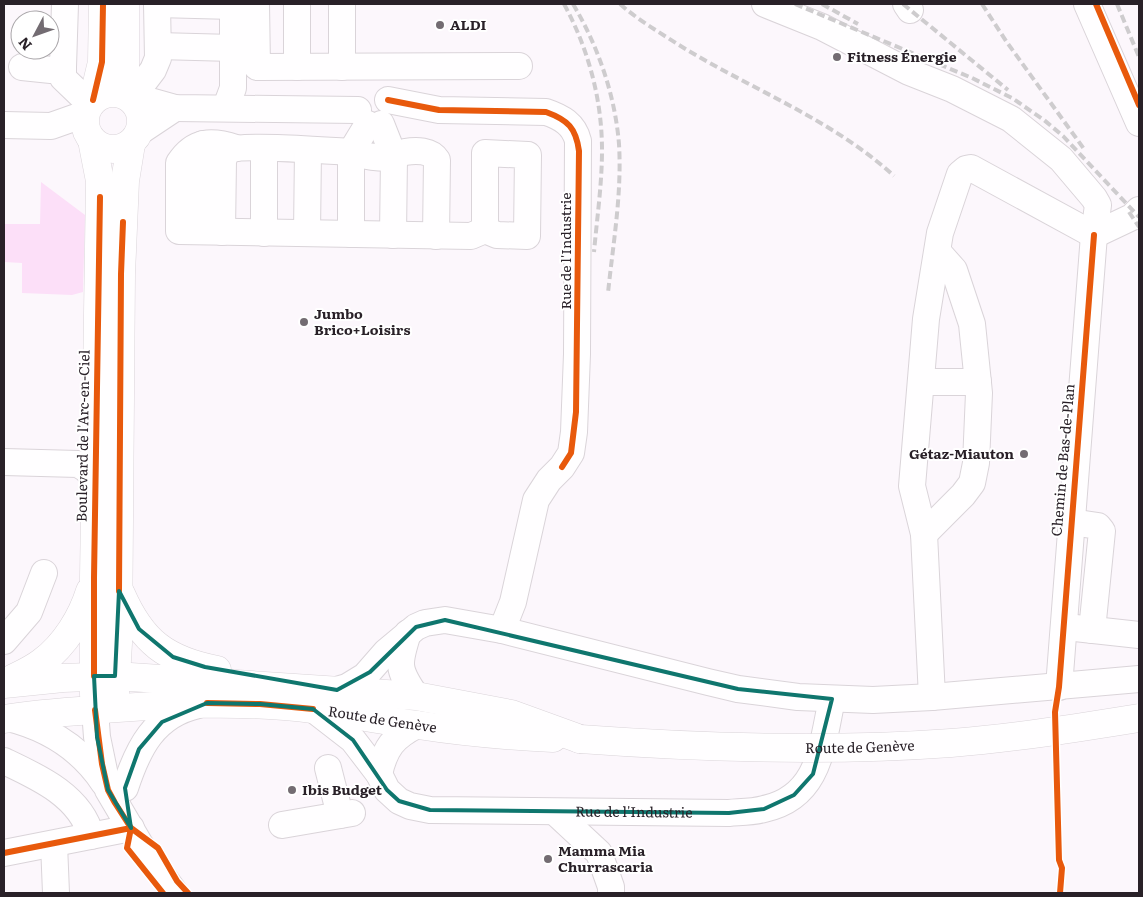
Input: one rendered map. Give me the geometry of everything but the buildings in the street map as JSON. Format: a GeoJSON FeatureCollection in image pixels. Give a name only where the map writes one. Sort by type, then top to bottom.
{"type":"FeatureCollection","features":[{"type":"Feature","properties":{"kind":"main road","name":"Boulevard de l'Arc-en-Ciel"},"geometry":{"type":"LineString","coordinates":[[103,4],[102,62],[90,119],[100,181],[94,578],[105,676]]}},
{"type":"Feature","properties":{"kind":"main road"},"geometry":{"type":"LineString","coordinates":[[104,709],[116,692],[105,676],[118,643],[121,274],[125,181],[141,118],[131,100],[125,65],[125,4]]}},
{"type":"Feature","properties":{"kind":"main road"},"geometry":{"type":"LineString","coordinates":[[131,100],[118,93],[101,95],[90,119],[100,147],[111,150],[121,149],[135,138]]}},
{"type":"Feature","properties":{"kind":"main road"},"geometry":{"type":"LineString","coordinates":[[4,684],[43,661],[55,651],[79,618],[94,578]]}},
{"type":"Feature","properties":{"kind":"main road"},"geometry":{"type":"LineString","coordinates":[[119,591],[139,629],[161,650],[173,657],[205,667],[321,696]]}},
{"type":"Feature","properties":{"kind":"main road","name":"Route de Genève"},"geometry":{"type":"LineString","coordinates":[[4,684],[105,676],[321,696],[416,696],[511,714],[580,738]]}},
{"type":"Feature","properties":{"kind":"main road","name":"Route de Genève"},"geometry":{"type":"LineString","coordinates":[[6,718],[104,709],[207,703],[260,704],[321,696],[417,725],[496,735],[746,748],[851,748],[952,743],[1061,730],[1139,718]]}},
{"type":"Feature","properties":{"kind":"street"},"geometry":{"type":"LineString","coordinates":[[4,125],[51,126],[90,119],[63,78],[65,4]]}},
{"type":"Feature","properties":{"kind":"street"},"geometry":{"type":"LineString","coordinates":[[131,100],[153,70],[158,58],[156,4],[241,5]]}},
{"type":"Feature","properties":{"kind":"street"},"geometry":{"type":"LineString","coordinates":[[297,4],[297,67]]}},
{"type":"Feature","properties":{"kind":"street"},"geometry":{"type":"LineString","coordinates":[[342,4],[342,67]]}},
{"type":"Feature","properties":{"kind":"street","name":"Chemin de Bas-de-Plan"},"geometry":{"type":"LineString","coordinates":[[765,4],[822,27],[909,72],[952,89],[1011,119],[1061,159],[1098,205],[1094,235],[1059,687]]}},
{"type":"Feature","properties":{"kind":"street"},"geometry":{"type":"LineString","coordinates":[[1087,4],[1139,123]]}},
{"type":"Feature","properties":{"kind":"street"},"geometry":{"type":"LineString","coordinates":[[241,5],[257,67],[519,66]]}},
{"type":"Feature","properties":{"kind":"street"},"geometry":{"type":"LineString","coordinates":[[226,107],[233,88],[233,48],[241,5]]}},
{"type":"Feature","properties":{"kind":"street"},"geometry":{"type":"LineString","coordinates":[[158,46],[233,48]]}},
{"type":"Feature","properties":{"kind":"street"},"geometry":{"type":"LineString","coordinates":[[22,66],[51,70],[63,67]]}},
{"type":"Feature","properties":{"kind":"street"},"geometry":{"type":"LineString","coordinates":[[372,66],[374,110],[394,157],[393,235]]}},
{"type":"Feature","properties":{"kind":"street"},"geometry":{"type":"LineString","coordinates":[[131,100],[150,101],[175,108],[226,107],[482,112],[485,153],[484,230]]}},
{"type":"Feature","properties":{"kind":"street"},"geometry":{"type":"LineString","coordinates":[[135,138],[175,108]]}},
{"type":"Feature","properties":{"kind":"street"},"geometry":{"type":"LineString","coordinates":[[350,234],[351,152],[374,110]]}},
{"type":"Feature","properties":{"kind":"street","name":"Rue de l'Industrie"},"geometry":{"type":"LineString","coordinates":[[482,112],[546,112],[556,116],[563,119],[574,130],[579,151],[577,364],[574,432],[571,453],[562,467],[549,480],[536,500],[513,602],[502,630]]}},
{"type":"Feature","properties":{"kind":"street"},"geometry":{"type":"LineString","coordinates":[[436,236],[437,160],[434,154],[428,152],[404,152],[394,157],[360,156],[351,152],[236,148],[222,144],[203,144],[190,150],[179,163],[179,231],[213,224],[264,233],[307,233],[436,236],[471,236],[484,230],[497,235],[527,236],[528,155],[485,153]]}},
{"type":"Feature","properties":{"kind":"street"},"geometry":{"type":"LineString","coordinates":[[213,224],[223,160],[230,150],[236,148]]}},
{"type":"Feature","properties":{"kind":"street"},"geometry":{"type":"LineString","coordinates":[[264,148],[264,233]]}},
{"type":"Feature","properties":{"kind":"street"},"geometry":{"type":"LineString","coordinates":[[307,233],[308,150]]}},
{"type":"Feature","properties":{"kind":"street"},"geometry":{"type":"LineString","coordinates":[[932,697],[924,534],[912,486],[926,319],[940,233],[960,174],[966,169],[971,168],[1094,235],[1132,217],[1139,210]]}},
{"type":"Feature","properties":{"kind":"street"},"geometry":{"type":"LineString","coordinates":[[924,534],[963,495],[972,483],[976,463],[978,382],[972,324],[954,270],[938,252]]}},
{"type":"Feature","properties":{"kind":"street"},"geometry":{"type":"LineString","coordinates":[[921,382],[978,382]]}},
{"type":"Feature","properties":{"kind":"street"},"geometry":{"type":"LineString","coordinates":[[4,462],[78,464],[86,469],[95,479]]}},
{"type":"Feature","properties":{"kind":"street"},"geometry":{"type":"LineString","coordinates":[[1071,522],[1098,526],[1102,531],[1092,630]]}},
{"type":"Feature","properties":{"kind":"street"},"geometry":{"type":"LineString","coordinates":[[4,641],[30,612],[44,573]]}},
{"type":"Feature","properties":{"kind":"street"},"geometry":{"type":"LineString","coordinates":[[321,696],[352,685],[365,676],[386,652],[408,633],[425,622],[445,620],[502,630],[628,663],[731,687],[798,697],[873,700],[932,697],[1139,679]]}},
{"type":"Feature","properties":{"kind":"street"},"geometry":{"type":"LineString","coordinates":[[1063,626],[1139,636]]}},
{"type":"Feature","properties":{"kind":"street"},"geometry":{"type":"LineString","coordinates":[[408,633],[402,653],[400,670],[416,696]]}},
{"type":"Feature","properties":{"kind":"street","name":"Rue de l'Industrie"},"geometry":{"type":"LineString","coordinates":[[321,696],[383,782],[399,801],[410,806],[430,810],[554,812],[729,813],[764,809],[781,804],[804,786],[813,774],[818,761],[832,699]]}},
{"type":"Feature","properties":{"kind":"street"},"geometry":{"type":"LineString","coordinates":[[117,789],[139,749],[162,722],[191,706],[207,703]]}},
{"type":"Feature","properties":{"kind":"street"},"geometry":{"type":"LineString","coordinates":[[104,709],[100,755],[117,789],[131,828],[141,846],[176,893]]}},
{"type":"Feature","properties":{"kind":"street"},"geometry":{"type":"LineString","coordinates":[[6,718],[42,729],[59,738],[74,748],[117,789]]}},
{"type":"Feature","properties":{"kind":"street"},"geometry":{"type":"LineString","coordinates":[[282,825],[341,818],[366,806],[383,782],[384,756],[389,746],[403,732],[417,725]]}},
{"type":"Feature","properties":{"kind":"street"},"geometry":{"type":"LineString","coordinates":[[4,761],[42,779],[70,801],[89,828],[91,836]]}},
{"type":"Feature","properties":{"kind":"street"},"geometry":{"type":"LineString","coordinates":[[328,768],[341,818]]}},
{"type":"Feature","properties":{"kind":"street"},"geometry":{"type":"LineString","coordinates":[[554,812],[598,853],[612,887],[611,892]]}},
{"type":"Feature","properties":{"kind":"street"},"geometry":{"type":"LineString","coordinates":[[4,852],[131,828]]}},
{"type":"Feature","properties":{"kind":"street"},"geometry":{"type":"LineString","coordinates":[[54,844],[56,893]]}},
{"type":"Feature","properties":{"kind":"highlighted area"},"geometry":{"type":"Polygon","coordinates":[[[119,591],[139,629],[173,657],[205,667],[337,690],[370,672],[416,627],[445,620],[738,689],[832,699],[813,774],[794,795],[764,809],[729,813],[430,810],[399,801],[387,790],[353,740],[313,709],[260,704],[207,703],[162,722],[139,749],[125,788],[131,828],[108,790],[97,737],[94,676],[115,676],[119,591]]]}},
{"type":"Feature","properties":{"kind":"shaded area"},"geometry":{"type":"Polygon","coordinates":[[[41,182],[85,215],[83,292],[72,295],[22,293],[22,263],[4,262],[4,224],[40,224],[41,182]]]}},
{"type":"Feature","properties":{"kind":"railway"},"geometry":{"type":"LineString","coordinates":[[564,4],[587,56],[599,112],[602,163],[594,252]]}},
{"type":"Feature","properties":{"kind":"railway"},"geometry":{"type":"LineString","coordinates":[[573,4],[590,37],[604,71],[617,126],[620,163],[608,293]]}},
{"type":"Feature","properties":{"kind":"railway"},"geometry":{"type":"LineString","coordinates":[[620,4],[641,21],[679,45],[817,121],[870,156],[894,176]]}},
{"type":"Feature","properties":{"kind":"railway"},"geometry":{"type":"LineString","coordinates":[[795,4],[972,78],[1012,98],[1063,136],[1139,217]]}},
{"type":"Feature","properties":{"kind":"railway"},"geometry":{"type":"LineString","coordinates":[[822,4],[858,24]]}},
{"type":"Feature","properties":{"kind":"railway"},"geometry":{"type":"LineString","coordinates":[[903,4],[1008,90]]}},
{"type":"Feature","properties":{"kind":"railway"},"geometry":{"type":"LineString","coordinates":[[982,4],[1006,41],[1084,149]]}},
{"type":"Feature","properties":{"kind":"railway"},"geometry":{"type":"LineString","coordinates":[[1117,4],[1139,57]]}},
{"type":"Feature","properties":{"kind":"railway"},"geometry":{"type":"LineString","coordinates":[[1129,212],[1139,227]]}},
{"type":"Feature","properties":{"kind":"cycle path"},"geometry":{"type":"LineString","coordinates":[[93,100],[102,62],[103,4]]}},
{"type":"Feature","properties":{"kind":"cycle path"},"geometry":{"type":"LineString","coordinates":[[1096,4],[1139,105]]}},
{"type":"Feature","properties":{"kind":"cycle path"},"geometry":{"type":"LineString","coordinates":[[388,100],[439,110],[546,112],[560,118],[570,126],[576,136],[579,151],[576,412],[571,453],[562,467]]}},
{"type":"Feature","properties":{"kind":"cycle path"},"geometry":{"type":"LineString","coordinates":[[94,676],[100,197]]}},
{"type":"Feature","properties":{"kind":"cycle path"},"geometry":{"type":"LineString","coordinates":[[119,591],[123,222]]}},
{"type":"Feature","properties":{"kind":"cycle path"},"geometry":{"type":"LineString","coordinates":[[1060,893],[1062,868],[1059,860],[1055,712],[1059,687],[1094,235]]}},
{"type":"Feature","properties":{"kind":"cycle path"},"geometry":{"type":"LineString","coordinates":[[207,703],[260,704],[313,709]]}},
{"type":"Feature","properties":{"kind":"cycle path"},"geometry":{"type":"LineString","coordinates":[[95,710],[102,764],[108,790],[131,828],[158,848],[177,881],[188,893]]}},
{"type":"Feature","properties":{"kind":"cycle path"},"geometry":{"type":"LineString","coordinates":[[131,828],[127,848],[163,893]]}},
{"type":"Feature","properties":{"kind":"cycle path"},"geometry":{"type":"LineString","coordinates":[[4,853],[131,828]]}},
{"type":"Feature","properties":{"kind":"place","name":"ALDI"},"geometry":{"type":"Point","coordinates":[440,25]}},
{"type":"Feature","properties":{"kind":"place","name":"Fitness Énergie"},"geometry":{"type":"Point","coordinates":[837,57]}},
{"type":"Feature","properties":{"kind":"place","name":"Jumbo Brico+Loisirs"},"geometry":{"type":"Point","coordinates":[304,322]}},
{"type":"Feature","properties":{"kind":"place","name":"Gétaz-Miauton"},"geometry":{"type":"Point","coordinates":[1024,454]}},
{"type":"Feature","properties":{"kind":"place","name":"Ibis Budget"},"geometry":{"type":"Point","coordinates":[292,790]}},
{"type":"Feature","properties":{"kind":"place","name":"Mamma Mia Churrascaria"},"geometry":{"type":"Point","coordinates":[548,859]}}]}
